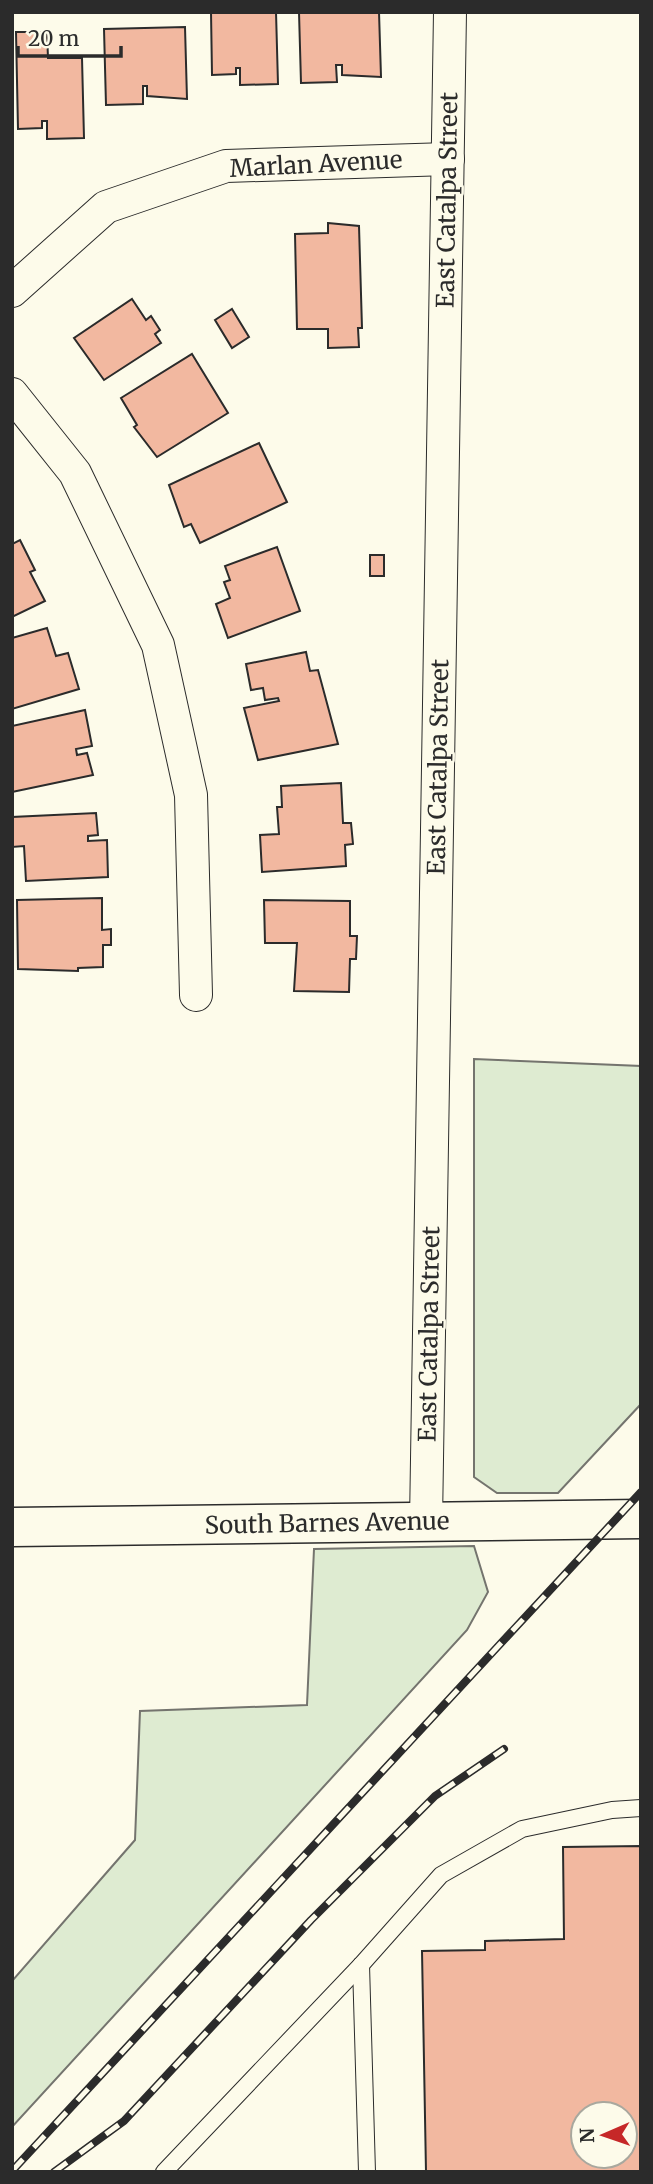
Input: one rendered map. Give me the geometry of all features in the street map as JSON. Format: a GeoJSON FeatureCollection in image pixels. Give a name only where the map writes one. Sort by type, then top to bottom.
{"type":"FeatureCollection","features":[{"type":"Feature","properties":{"kind":"street","name":"East Catalpa Street"},"geometry":{"type":"LineString","coordinates":[[426,1522],[450,12]]}},
{"type":"Feature","properties":{"kind":"street","name":"Marlan Avenue"},"geometry":{"type":"LineString","coordinates":[[12,291],[106,207],[226,166],[448,159]]}},
{"type":"Feature","properties":{"kind":"street"},"geometry":{"type":"LineString","coordinates":[[12,394],[75,473],[158,645],[191,795],[196,995]]}},
{"type":"Feature","properties":{"kind":"street","name":"South Barnes Avenue"},"geometry":{"type":"LineString","coordinates":[[12,1527],[641,1519]]}},
{"type":"Feature","properties":{"kind":"lane"},"geometry":{"type":"LineString","coordinates":[[164,2172],[361,1965],[441,1875],[522,1829],[612,1810],[641,1808]]}},
{"type":"Feature","properties":{"kind":"lane"},"geometry":{"type":"LineString","coordinates":[[361,1965],[367,2172]]}},
{"type":"Feature","properties":{"kind":"green space"},"geometry":{"type":"Polygon","coordinates":[[[474,1059],[641,1066],[641,1404],[558,1493],[497,1493],[474,1477],[474,1059]]]}},
{"type":"Feature","properties":{"kind":"green space"},"geometry":{"type":"Polygon","coordinates":[[[474,1546],[488,1592],[467,1630],[12,2127],[12,1981],[135,1840],[140,1711],[307,1705],[314,1549],[474,1546]]]}},
{"type":"Feature","properties":{"kind":"building"},"geometry":{"type":"Polygon","coordinates":[[[211,12],[276,12],[278,84],[240,85],[240,68],[236,68],[236,74],[212,75],[211,12]]]}},
{"type":"Feature","properties":{"kind":"building"},"geometry":{"type":"Polygon","coordinates":[[[299,12],[379,12],[381,77],[342,75],[342,65],[336,65],[337,82],[301,83],[299,12]]]}},
{"type":"Feature","properties":{"kind":"building"},"geometry":{"type":"Polygon","coordinates":[[[185,27],[187,99],[147,96],[147,86],[143,86],[143,104],[106,105],[104,29],[185,27]]]}},
{"type":"Feature","properties":{"kind":"building"},"geometry":{"type":"Polygon","coordinates":[[[16,32],[47,32],[48,58],[82,58],[84,138],[47,139],[47,121],[42,121],[42,128],[18,129],[16,32]]]}},
{"type":"Feature","properties":{"kind":"building"},"geometry":{"type":"Polygon","coordinates":[[[328,223],[359,226],[362,328],[358,328],[359,347],[328,348],[328,329],[297,329],[295,234],[328,233],[328,223]]]}},
{"type":"Feature","properties":{"kind":"building"},"geometry":{"type":"Polygon","coordinates":[[[132,299],[146,320],[151,316],[160,330],[155,334],[161,343],[104,380],[74,338],[132,299]]]}},
{"type":"Feature","properties":{"kind":"building"},"geometry":{"type":"Polygon","coordinates":[[[232,309],[249,337],[232,348],[215,320],[232,309]]]}},
{"type":"Feature","properties":{"kind":"building"},"geometry":{"type":"Polygon","coordinates":[[[192,354],[228,413],[157,457],[134,427],[137,425],[121,398],[192,354]]]}},
{"type":"Feature","properties":{"kind":"building"},"geometry":{"type":"Polygon","coordinates":[[[259,443],[287,502],[200,543],[191,524],[184,527],[169,485],[259,443]]]}},
{"type":"Feature","properties":{"kind":"building"},"geometry":{"type":"Polygon","coordinates":[[[20,540],[35,570],[30,572],[45,601],[12,617],[12,544],[20,540]]]}},
{"type":"Feature","properties":{"kind":"building"},"geometry":{"type":"Polygon","coordinates":[[[277,547],[300,611],[228,638],[216,604],[230,598],[224,582],[230,580],[225,566],[277,547]]]}},
{"type":"Feature","properties":{"kind":"building"},"geometry":{"type":"Polygon","coordinates":[[[370,555],[384,555],[384,576],[370,576],[370,555]]]}},
{"type":"Feature","properties":{"kind":"building"},"geometry":{"type":"Polygon","coordinates":[[[47,628],[56,656],[68,653],[79,689],[12,709],[12,638],[47,628]]]}},
{"type":"Feature","properties":{"kind":"building"},"geometry":{"type":"Polygon","coordinates":[[[306,652],[310,671],[318,670],[338,744],[258,760],[244,708],[279,701],[278,698],[265,700],[263,688],[251,690],[246,664],[306,652]]]}},
{"type":"Feature","properties":{"kind":"building"},"geometry":{"type":"Polygon","coordinates":[[[85,710],[92,746],[76,749],[77,755],[87,753],[93,775],[12,792],[12,726],[85,710]]]}},
{"type":"Feature","properties":{"kind":"building"},"geometry":{"type":"Polygon","coordinates":[[[341,783],[343,823],[351,823],[353,844],[345,845],[346,866],[262,872],[260,835],[279,834],[277,807],[282,807],[281,786],[341,783]]]}},
{"type":"Feature","properties":{"kind":"building"},"geometry":{"type":"Polygon","coordinates":[[[96,813],[98,835],[88,836],[88,841],[107,840],[108,877],[26,881],[24,846],[12,847],[12,817],[96,813]]]}},
{"type":"Feature","properties":{"kind":"building"},"geometry":{"type":"Polygon","coordinates":[[[102,898],[102,930],[111,929],[111,945],[103,945],[103,967],[78,968],[78,971],[18,969],[17,900],[102,898]]]}},
{"type":"Feature","properties":{"kind":"building"},"geometry":{"type":"Polygon","coordinates":[[[264,900],[350,901],[350,936],[357,936],[356,959],[350,959],[349,992],[294,991],[297,943],[265,943],[264,900]]]}},
{"type":"Feature","properties":{"kind":"building"},"geometry":{"type":"Polygon","coordinates":[[[641,1846],[641,2172],[426,2172],[422,1951],[485,1950],[485,1941],[564,1939],[563,1847],[641,1846]]]}},
{"type":"Feature","properties":{"kind":"railway"},"geometry":{"type":"LineString","coordinates":[[12,2171],[641,1492]]}},
{"type":"Feature","properties":{"kind":"railway"},"geometry":{"type":"LineString","coordinates":[[54,2172],[124,2121],[311,1920],[435,1796],[504,1749]]}}]}
